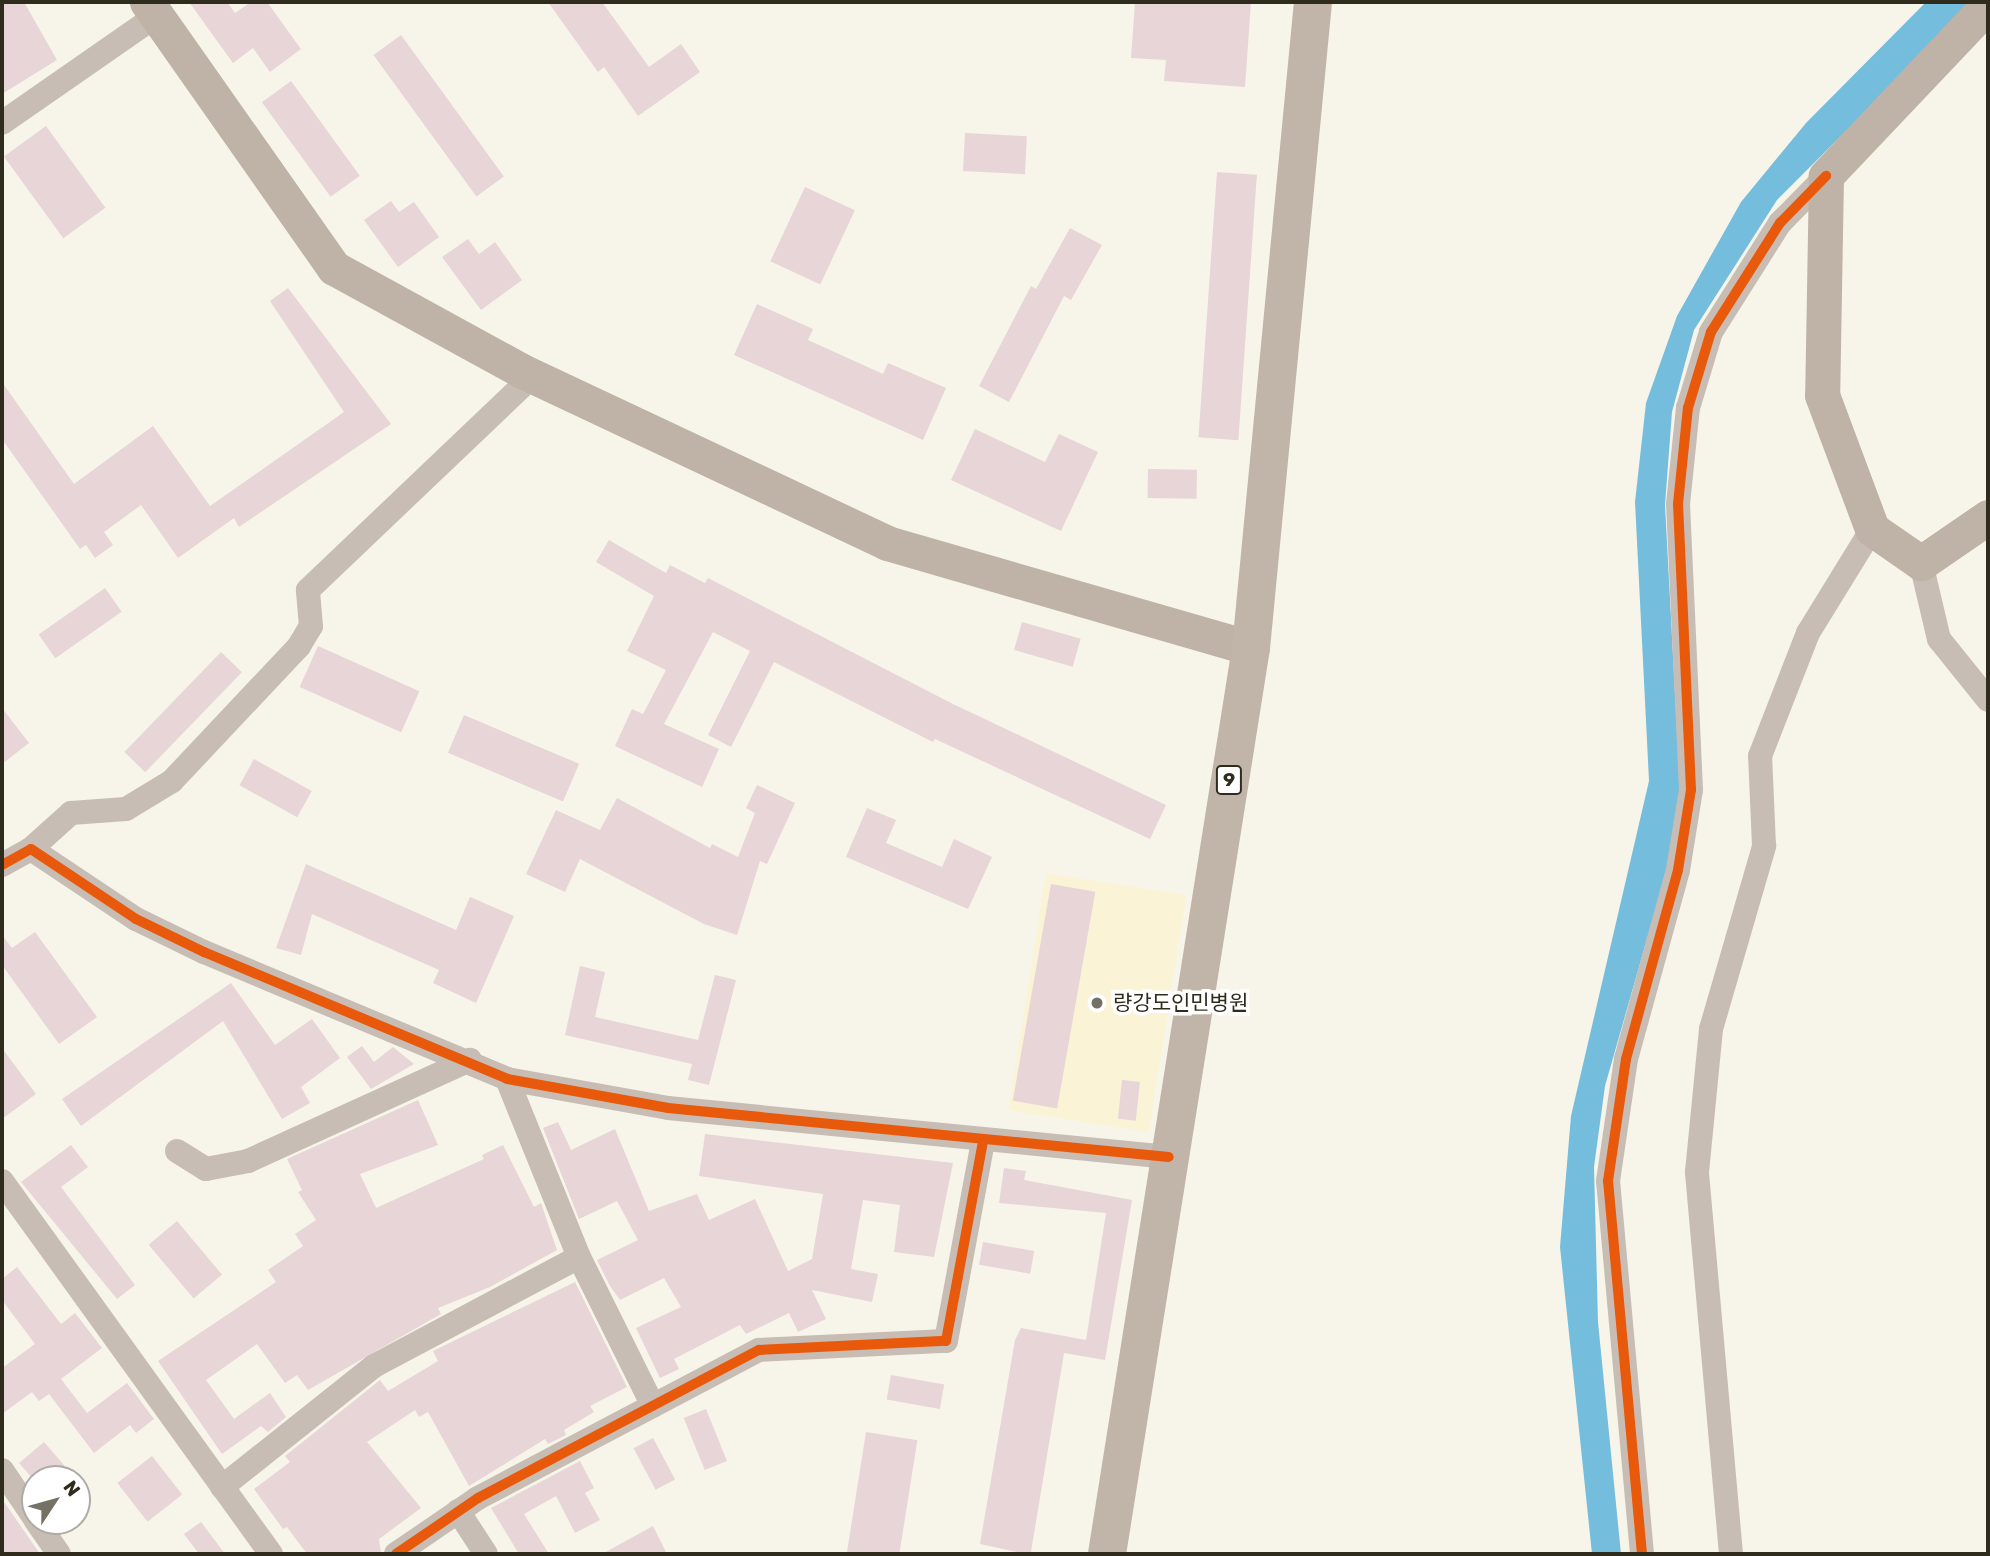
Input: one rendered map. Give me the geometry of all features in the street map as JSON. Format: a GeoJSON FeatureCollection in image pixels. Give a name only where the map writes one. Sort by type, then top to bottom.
{"type":"FeatureCollection","features":[{"type":"Feature","properties":{"kind":"main road","name":"9"},"geometry":{"type":"LineString","coordinates":[[1107,1554],[1251,648],[1313,2]]}},
{"type":"Feature","properties":{"kind":"main road"},"geometry":{"type":"LineString","coordinates":[[1988,5],[1826,176],[1822,396],[1872,529],[1921,563],[1988,517]]}},
{"type":"Feature","properties":{"kind":"main road"},"geometry":{"type":"LineString","coordinates":[[152,9],[334,268],[533,376],[887,543],[1251,648]]}},
{"type":"Feature","properties":{"kind":"street"},"geometry":{"type":"LineString","coordinates":[[2,123],[152,9]]}},
{"type":"Feature","properties":{"kind":"street"},"geometry":{"type":"LineString","coordinates":[[1642,1554],[1608,1181],[1626,1059],[1678,870],[1691,790],[1678,504],[1688,408],[1711,332],[1780,223],[1826,176]]}},
{"type":"Feature","properties":{"kind":"street"},"geometry":{"type":"LineString","coordinates":[[2,865],[31,849],[71,813],[126,809],[172,781],[299,646],[311,626],[308,590],[533,376]]}},
{"type":"Feature","properties":{"kind":"street"},"geometry":{"type":"LineString","coordinates":[[1731,1554],[1697,1172],[1711,1029],[1764,846],[1760,756],[1808,633],[1872,529]]}},
{"type":"Feature","properties":{"kind":"street"},"geometry":{"type":"LineString","coordinates":[[1921,563],[1939,639],[1988,699]]}},
{"type":"Feature","properties":{"kind":"street"},"geometry":{"type":"LineString","coordinates":[[31,849],[136,919],[204,953],[470,1060],[506,1079],[668,1108],[983,1142],[1169,1157]]}},
{"type":"Feature","properties":{"kind":"street"},"geometry":{"type":"LineString","coordinates":[[177,1151],[206,1169],[248,1161],[470,1060]]}},
{"type":"Feature","properties":{"kind":"street"},"geometry":{"type":"LineString","coordinates":[[506,1079],[579,1257],[653,1406]]}},
{"type":"Feature","properties":{"kind":"street"},"geometry":{"type":"LineString","coordinates":[[396,1554],[458,1511],[759,1350],[946,1341],[983,1142]]}},
{"type":"Feature","properties":{"kind":"street"},"geometry":{"type":"LineString","coordinates":[[2,1181],[271,1554]]}},
{"type":"Feature","properties":{"kind":"street"},"geometry":{"type":"LineString","coordinates":[[222,1487],[374,1366],[579,1257]]}},
{"type":"Feature","properties":{"kind":"street"},"geometry":{"type":"LineString","coordinates":[[2,1470],[21,1498]]}},
{"type":"Feature","properties":{"kind":"street"},"geometry":{"type":"LineString","coordinates":[[458,1511],[486,1554]]}},
{"type":"Feature","properties":{"kind":"street"},"geometry":{"type":"LineString","coordinates":[[46,1535],[59,1554]]}},
{"type":"Feature","properties":{"kind":"shaded area","name":"량강도인민병원"},"geometry":{"type":"Polygon","coordinates":[[[1046,873],[1186,895],[1149,1132],[1008,1110],[1046,873]]]}},
{"type":"Feature","properties":{"kind":"water"},"geometry":{"type":"Polygon","coordinates":[[[1926,2],[1975,2],[1777,200],[1694,330],[1672,412],[1665,505],[1680,787],[1667,869],[1605,1086],[1594,1167],[1598,1322],[1621,1554],[1592,1554],[1560,1247],[1571,1116],[1649,781],[1635,502],[1646,403],[1677,316],[1741,202],[1806,123],[1926,2]]]}},
{"type":"Feature","properties":{"kind":"building"},"geometry":{"type":"Polygon","coordinates":[[[2,2],[24,2],[57,60],[2,94],[2,2]]]}},
{"type":"Feature","properties":{"kind":"building"},"geometry":{"type":"Polygon","coordinates":[[[189,2],[227,2],[235,13],[251,2],[267,2],[301,49],[270,72],[253,48],[233,63],[189,2]]]}},
{"type":"Feature","properties":{"kind":"building"},"geometry":{"type":"Polygon","coordinates":[[[548,2],[602,2],[649,67],[681,44],[700,72],[638,116],[604,67],[598,72],[548,2]]]}},
{"type":"Feature","properties":{"kind":"building"},"geometry":{"type":"Polygon","coordinates":[[[1135,2],[1251,2],[1245,87],[1164,81],[1166,60],[1131,58],[1135,2]]]}},
{"type":"Feature","properties":{"kind":"building"},"geometry":{"type":"Polygon","coordinates":[[[401,35],[504,177],[476,197],[373,55],[401,35]]]}},
{"type":"Feature","properties":{"kind":"building"},"geometry":{"type":"Polygon","coordinates":[[[291,81],[360,176],[331,197],[262,102],[291,81]]]}},
{"type":"Feature","properties":{"kind":"building"},"geometry":{"type":"Polygon","coordinates":[[[46,126],[105,208],[63,238],[4,157],[46,126]]]}},
{"type":"Feature","properties":{"kind":"building"},"geometry":{"type":"Polygon","coordinates":[[[965,133],[1027,136],[1025,174],[963,171],[965,133]]]}},
{"type":"Feature","properties":{"kind":"building"},"geometry":{"type":"Polygon","coordinates":[[[1217,172],[1257,175],[1238,440],[1198,437],[1217,172]]]}},
{"type":"Feature","properties":{"kind":"building"},"geometry":{"type":"Polygon","coordinates":[[[805,187],[855,210],[820,285],[770,261],[805,187]]]}},
{"type":"Feature","properties":{"kind":"building"},"geometry":{"type":"Polygon","coordinates":[[[391,201],[399,212],[414,202],[439,237],[398,267],[364,220],[391,201]]]}},
{"type":"Feature","properties":{"kind":"building"},"geometry":{"type":"Polygon","coordinates":[[[1070,228],[1102,245],[1071,300],[1064,296],[1009,402],[979,386],[1031,286],[1036,289],[1070,228]]]}},
{"type":"Feature","properties":{"kind":"building"},"geometry":{"type":"Polygon","coordinates":[[[468,239],[479,254],[495,242],[522,280],[481,310],[442,257],[468,239]]]}},
{"type":"Feature","properties":{"kind":"building"},"geometry":{"type":"Polygon","coordinates":[[[288,288],[391,424],[239,527],[234,518],[178,558],[141,505],[104,532],[113,545],[95,558],[86,545],[80,549],[2,439],[2,382],[74,484],[153,426],[210,506],[344,412],[270,301],[288,288]]]}},
{"type":"Feature","properties":{"kind":"building"},"geometry":{"type":"Polygon","coordinates":[[[757,304],[813,329],[808,340],[883,374],[888,363],[946,388],[923,440],[734,355],[757,304]]]}},
{"type":"Feature","properties":{"kind":"building"},"geometry":{"type":"Polygon","coordinates":[[[975,429],[1045,462],[1059,434],[1098,452],[1061,531],[951,480],[975,429]]]}},
{"type":"Feature","properties":{"kind":"building"},"geometry":{"type":"Polygon","coordinates":[[[1148,469],[1197,470],[1196,499],[1147,498],[1148,469]]]}},
{"type":"Feature","properties":{"kind":"building"},"geometry":{"type":"Polygon","coordinates":[[[609,540],[666,573],[670,565],[705,583],[708,578],[953,704],[1166,805],[1150,839],[935,739],[933,742],[774,662],[731,747],[708,735],[750,651],[713,632],[664,724],[719,749],[702,787],[615,746],[632,709],[643,714],[666,670],[627,651],[654,596],[596,562],[609,540]]]}},
{"type":"Feature","properties":{"kind":"building"},"geometry":{"type":"Polygon","coordinates":[[[105,588],[122,612],[55,658],[39,634],[105,588]]]}},
{"type":"Feature","properties":{"kind":"building"},"geometry":{"type":"Polygon","coordinates":[[[1022,622],[1081,639],[1073,667],[1014,650],[1022,622]]]}},
{"type":"Feature","properties":{"kind":"building"},"geometry":{"type":"Polygon","coordinates":[[[318,646],[419,691],[401,732],[300,687],[318,646]]]}},
{"type":"Feature","properties":{"kind":"building"},"geometry":{"type":"Polygon","coordinates":[[[221,652],[242,672],[145,772],[124,752],[221,652]]]}},
{"type":"Feature","properties":{"kind":"building"},"geometry":{"type":"Polygon","coordinates":[[[2,708],[29,743],[2,764],[2,708]]]}},
{"type":"Feature","properties":{"kind":"building"},"geometry":{"type":"Polygon","coordinates":[[[464,715],[579,764],[563,802],[448,753],[464,715]]]}},
{"type":"Feature","properties":{"kind":"building"},"geometry":{"type":"Polygon","coordinates":[[[254,759],[312,791],[297,817],[239,785],[254,759]]]}},
{"type":"Feature","properties":{"kind":"building"},"geometry":{"type":"Polygon","coordinates":[[[757,785],[795,803],[767,864],[760,861],[737,935],[704,924],[580,859],[565,892],[526,874],[556,810],[600,830],[617,798],[710,848],[712,844],[738,857],[755,813],[746,808],[757,785]]]}},
{"type":"Feature","properties":{"kind":"building"},"geometry":{"type":"Polygon","coordinates":[[[867,808],[896,820],[886,843],[942,867],[954,839],[992,857],[968,909],[846,857],[867,808]]]}},
{"type":"Feature","properties":{"kind":"building"},"geometry":{"type":"Polygon","coordinates":[[[306,864],[456,930],[470,897],[514,916],[476,1003],[433,983],[439,970],[312,914],[301,955],[276,948],[306,864]]]}},
{"type":"Feature","properties":{"kind":"building"},"geometry":{"type":"Polygon","coordinates":[[[1051,884],[1095,892],[1057,1108],[1013,1101],[1051,884]]]}},
{"type":"Feature","properties":{"kind":"building"},"geometry":{"type":"Polygon","coordinates":[[[35,932],[97,1017],[59,1044],[2,965],[2,935],[12,948],[35,932]]]}},
{"type":"Feature","properties":{"kind":"building"},"geometry":{"type":"Polygon","coordinates":[[[580,966],[605,972],[595,1017],[698,1040],[715,975],[736,980],[709,1085],[688,1080],[692,1064],[565,1035],[580,966]]]}},
{"type":"Feature","properties":{"kind":"building"},"geometry":{"type":"Polygon","coordinates":[[[231,983],[275,1045],[312,1019],[340,1058],[301,1087],[310,1103],[282,1119],[223,1021],[81,1126],[62,1099],[231,983]]]}},
{"type":"Feature","properties":{"kind":"building"},"geometry":{"type":"Polygon","coordinates":[[[362,1046],[374,1062],[393,1047],[414,1064],[371,1089],[347,1057],[362,1046]]]}},
{"type":"Feature","properties":{"kind":"building"},"geometry":{"type":"Polygon","coordinates":[[[2,1048],[36,1094],[2,1119],[2,1048]]]}},
{"type":"Feature","properties":{"kind":"building"},"geometry":{"type":"Polygon","coordinates":[[[1122,1080],[1140,1082],[1136,1121],[1118,1119],[1122,1080]]]}},
{"type":"Feature","properties":{"kind":"building"},"geometry":{"type":"Polygon","coordinates":[[[418,1100],[438,1145],[360,1174],[376,1208],[484,1159],[482,1155],[503,1145],[534,1207],[541,1203],[557,1250],[490,1287],[438,1308],[441,1314],[308,1390],[297,1375],[285,1383],[257,1344],[206,1380],[234,1419],[270,1393],[286,1417],[268,1432],[261,1426],[222,1454],[158,1361],[276,1282],[268,1270],[303,1246],[295,1234],[316,1220],[298,1192],[302,1190],[287,1159],[418,1100]]]}},
{"type":"Feature","properties":{"kind":"building"},"geometry":{"type":"Polygon","coordinates":[[[558,1122],[571,1150],[615,1129],[649,1211],[697,1194],[709,1220],[755,1199],[788,1271],[812,1259],[823,1194],[699,1176],[705,1134],[953,1163],[934,1257],[894,1252],[900,1205],[863,1200],[851,1269],[878,1274],[872,1302],[812,1290],[826,1319],[798,1332],[789,1313],[746,1334],[740,1325],[674,1359],[679,1369],[660,1378],[636,1328],[681,1307],[664,1278],[620,1300],[610,1286],[597,1260],[638,1240],[617,1201],[579,1219],[543,1128],[558,1122]]]}},
{"type":"Feature","properties":{"kind":"building"},"geometry":{"type":"Polygon","coordinates":[[[71,1145],[88,1167],[61,1187],[135,1285],[117,1299],[21,1182],[71,1145]]]}},
{"type":"Feature","properties":{"kind":"building"},"geometry":{"type":"Polygon","coordinates":[[[1004,1168],[1026,1171],[1024,1180],[1132,1200],[1105,1360],[1064,1353],[1031,1552],[1026,1554],[980,1544],[1015,1340],[1021,1328],[1086,1340],[1106,1213],[999,1203],[1004,1168]]]}},
{"type":"Feature","properties":{"kind":"building"},"geometry":{"type":"Polygon","coordinates":[[[177,1221],[222,1275],[194,1298],[149,1245],[177,1221]]]}},
{"type":"Feature","properties":{"kind":"building"},"geometry":{"type":"Polygon","coordinates":[[[983,1242],[1034,1251],[1030,1274],[979,1265],[983,1242]]]}},
{"type":"Feature","properties":{"kind":"building"},"geometry":{"type":"Polygon","coordinates":[[[17,1267],[61,1324],[75,1313],[102,1348],[61,1379],[87,1413],[127,1383],[154,1419],[136,1433],[130,1425],[94,1453],[49,1394],[39,1401],[32,1392],[2,1414],[2,1368],[35,1344],[2,1300],[2,1279],[17,1267]]]}},
{"type":"Feature","properties":{"kind":"building"},"geometry":{"type":"Polygon","coordinates":[[[575,1282],[627,1387],[590,1406],[594,1412],[564,1430],[566,1435],[548,1444],[545,1439],[469,1486],[428,1412],[419,1417],[415,1410],[367,1442],[421,1508],[379,1539],[381,1554],[307,1554],[287,1527],[283,1529],[254,1489],[290,1462],[285,1456],[380,1380],[388,1391],[438,1361],[433,1351],[575,1282]]]}},
{"type":"Feature","properties":{"kind":"building"},"geometry":{"type":"Polygon","coordinates":[[[891,1375],[944,1384],[940,1409],[887,1400],[891,1375]]]}},
{"type":"Feature","properties":{"kind":"building"},"geometry":{"type":"Polygon","coordinates":[[[706,1409],[727,1461],[705,1470],[684,1418],[706,1409]]]}},
{"type":"Feature","properties":{"kind":"building"},"geometry":{"type":"Polygon","coordinates":[[[866,1432],[917,1440],[899,1554],[847,1554],[866,1432]]]}},
{"type":"Feature","properties":{"kind":"building"},"geometry":{"type":"Polygon","coordinates":[[[653,1438],[675,1479],[656,1490],[634,1448],[653,1438]]]}},
{"type":"Feature","properties":{"kind":"building"},"geometry":{"type":"Polygon","coordinates":[[[44,1442],[64,1465],[21,1465],[19,1463],[44,1442]]]}},
{"type":"Feature","properties":{"kind":"building"},"geometry":{"type":"Polygon","coordinates":[[[152,1456],[182,1495],[147,1522],[117,1483],[152,1456]]]}},
{"type":"Feature","properties":{"kind":"building"},"geometry":{"type":"Polygon","coordinates":[[[580,1461],[594,1488],[585,1493],[600,1520],[575,1533],[556,1496],[524,1514],[549,1554],[519,1554],[491,1508],[580,1461]]]}},
{"type":"Feature","properties":{"kind":"building"},"geometry":{"type":"Polygon","coordinates":[[[2,1499],[21,1526],[21,1535],[27,1535],[40,1554],[2,1554],[2,1499]]]}},
{"type":"Feature","properties":{"kind":"building"},"geometry":{"type":"Polygon","coordinates":[[[201,1522],[225,1554],[199,1554],[184,1534],[201,1522]]]}},
{"type":"Feature","properties":{"kind":"building"},"geometry":{"type":"Polygon","coordinates":[[[653,1526],[667,1554],[602,1554],[653,1526]]]}},
{"type":"Feature","properties":{"kind":"cycle path"},"geometry":{"type":"LineString","coordinates":[[1642,1554],[1608,1181],[1626,1059],[1678,870],[1691,790],[1678,504],[1688,408],[1711,332],[1780,223],[1826,176]]}},
{"type":"Feature","properties":{"kind":"cycle path"},"geometry":{"type":"LineString","coordinates":[[2,865],[31,849],[136,919],[204,952],[507,1079],[668,1108],[1169,1157]]}},
{"type":"Feature","properties":{"kind":"cycle path"},"geometry":{"type":"LineString","coordinates":[[396,1554],[478,1498],[759,1350],[946,1341],[983,1142]]}},
{"type":"Feature","properties":{"kind":"place","name":"량강도인민병원"},"geometry":{"type":"Point","coordinates":[1097,1003]}}]}
